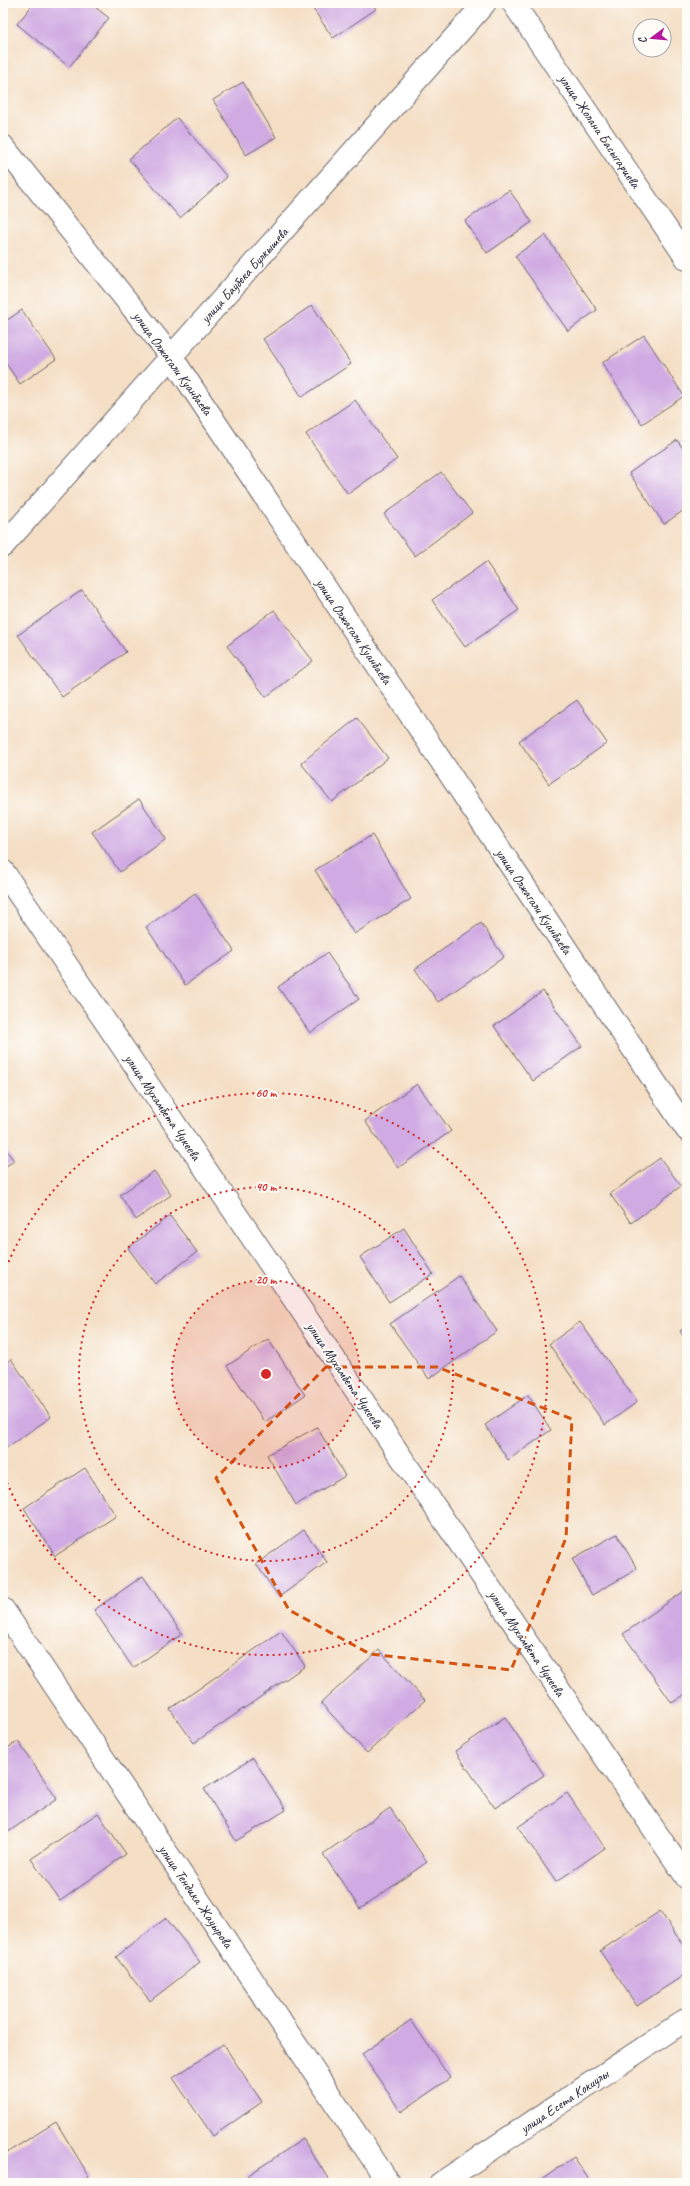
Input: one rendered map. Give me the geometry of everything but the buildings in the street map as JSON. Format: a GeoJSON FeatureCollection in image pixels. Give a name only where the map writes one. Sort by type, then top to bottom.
{"type":"FeatureCollection","features":[{"type":"Feature","properties":{"kind":"street","name":"улица Баубека Булкышева"},"geometry":{"type":"LineString","coordinates":[[3,546],[485,3]]}},
{"type":"Feature","properties":{"kind":"street","name":"улица Жолана Басыгариева"},"geometry":{"type":"LineString","coordinates":[[513,3],[687,259]]}},
{"type":"Feature","properties":{"kind":"street","name":"улица Олжагали Куанбаева"},"geometry":{"type":"LineString","coordinates":[[3,146],[171,356],[687,1130]]}},
{"type":"Feature","properties":{"kind":"street","name":"улица Мухамбета Чукеева"},"geometry":{"type":"LineString","coordinates":[[3,871],[687,1878]]}},
{"type":"Feature","properties":{"kind":"street","name":"улица Тендика Жауырова"},"geometry":{"type":"LineString","coordinates":[[3,1609],[390,2183]]}},
{"type":"Feature","properties":{"kind":"street","name":"улица Есета Кокиулы"},"geometry":{"type":"LineString","coordinates":[[441,2183],[687,2019]]}},
{"type":"Feature","properties":{"kind":"highlighted area"},"geometry":{"type":"Polygon","coordinates":[[[326,1367],[437,1367],[572,1419],[566,1538],[511,1670],[370,1654],[289,1610],[216,1478],[326,1367]]]}}]}
